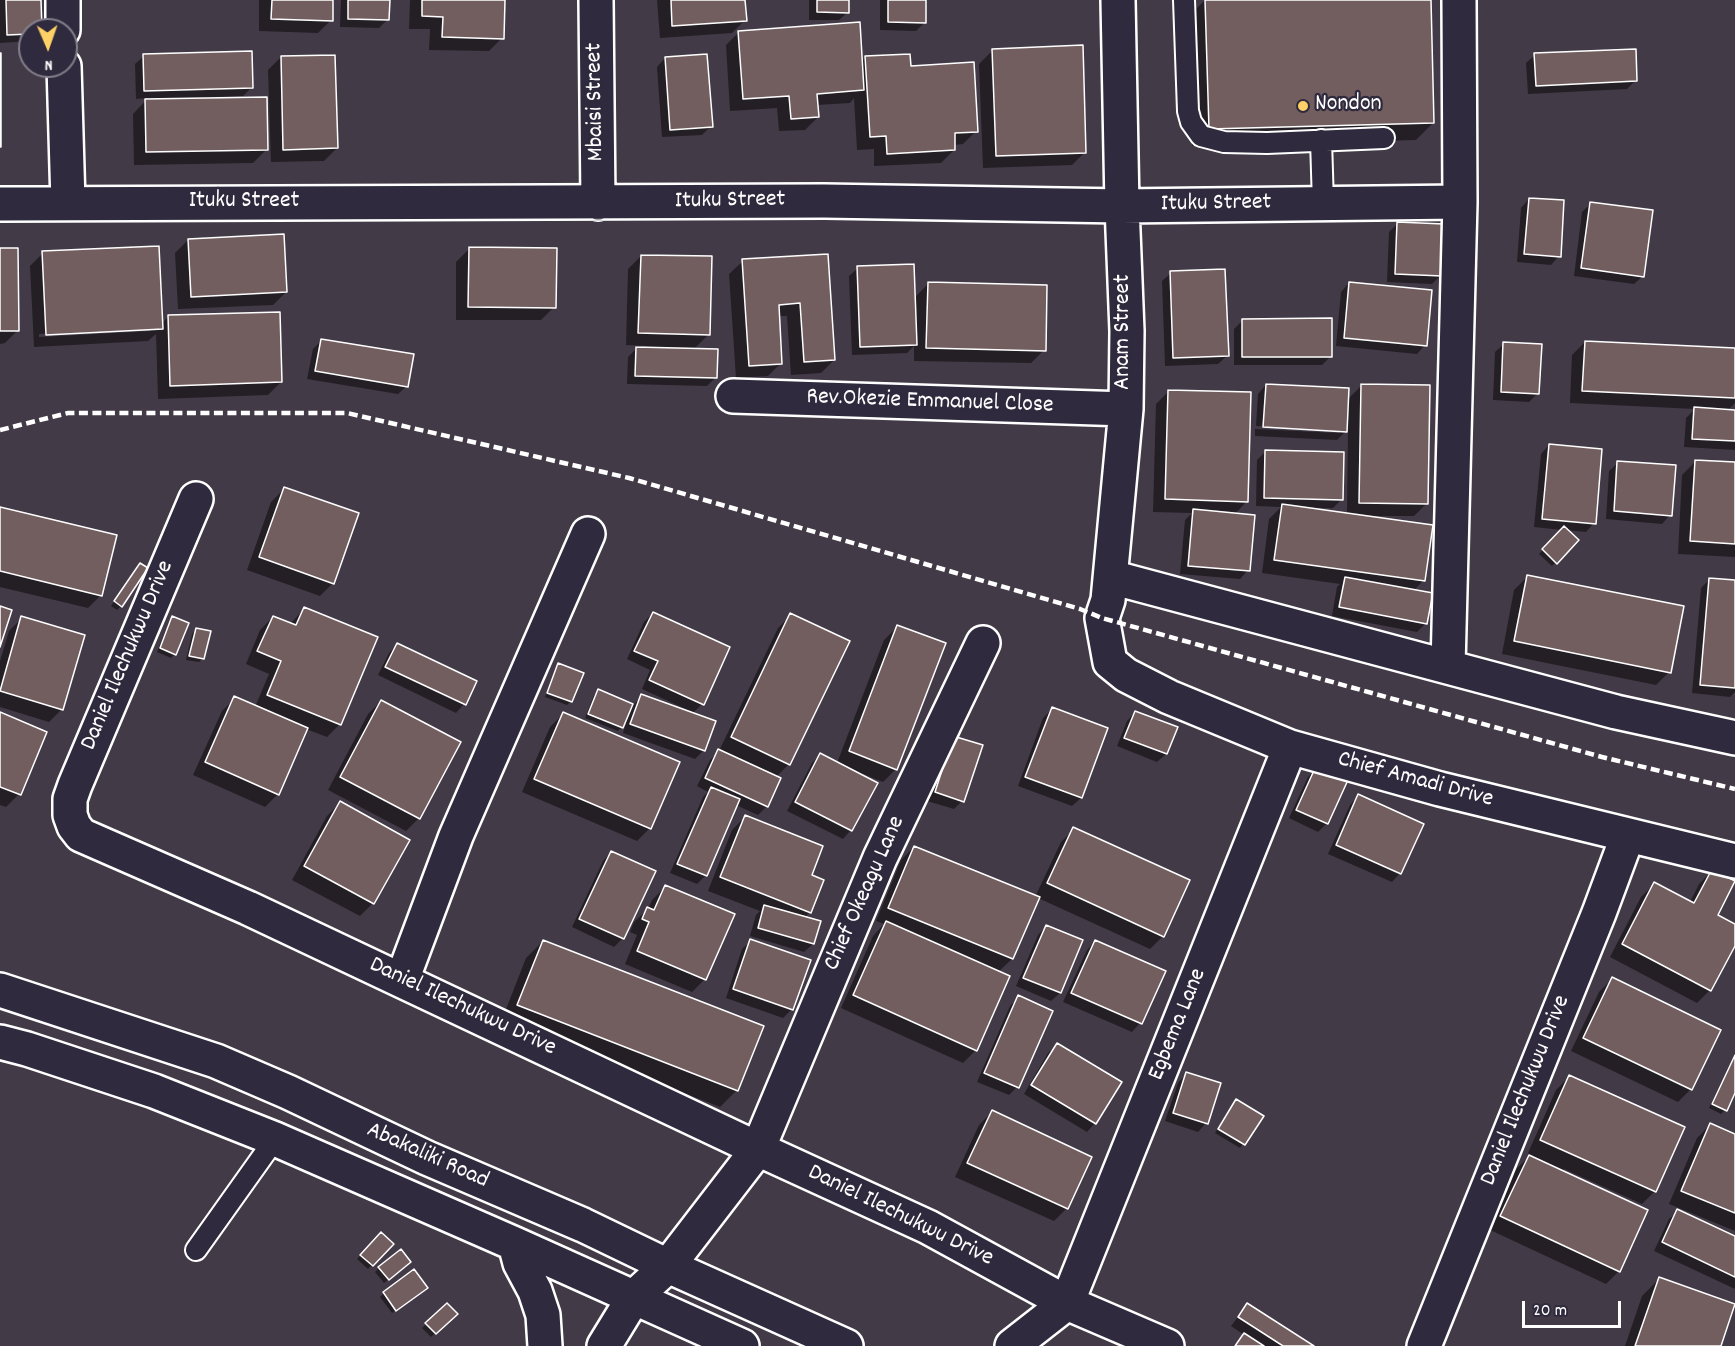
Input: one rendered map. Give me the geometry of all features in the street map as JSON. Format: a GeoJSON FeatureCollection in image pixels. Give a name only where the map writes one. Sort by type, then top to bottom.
{"type":"FeatureCollection","features":[{"type":"Feature","properties":{"kind":"main road"},"geometry":{"type":"LineString","coordinates":[[63,0],[63,18]]}},
{"type":"Feature","properties":{"kind":"main road","name":"Mbaisi Street"},"geometry":{"type":"LineString","coordinates":[[596,0],[598,203]]}},
{"type":"Feature","properties":{"kind":"main road","name":"Anam Street"},"geometry":{"type":"LineString","coordinates":[[1110,662],[1102,618],[1108,600],[1111,577],[1126,409],[1127,331],[1118,0]]}},
{"type":"Feature","properties":{"kind":"main road"},"geometry":{"type":"LineString","coordinates":[[1448,666],[1460,202],[1459,0]]}},
{"type":"Feature","properties":{"kind":"main road"},"geometry":{"type":"LineString","coordinates":[[64,78],[69,203]]}},
{"type":"Feature","properties":{"kind":"main road","name":"Ituku Street"},"geometry":{"type":"LineString","coordinates":[[0,204],[824,201],[1122,206],[1460,202]]}},
{"type":"Feature","properties":{"kind":"main road","name":"Rev.Okezie Emmanuel Close"},"geometry":{"type":"LineString","coordinates":[[734,396],[1126,409]]}},
{"type":"Feature","properties":{"kind":"main road","name":"Daniel Ilechukwu Drive"},"geometry":{"type":"LineString","coordinates":[[196,499],[70,799],[70,815],[81,835],[248,908],[928,1227],[1067,1303],[1167,1346]]}},
{"type":"Feature","properties":{"kind":"main road"},"geometry":{"type":"LineString","coordinates":[[402,980],[456,836],[588,534]]}},
{"type":"Feature","properties":{"kind":"main road"},"geometry":{"type":"LineString","coordinates":[[1111,577],[1616,712],[1735,738]]}},
{"type":"Feature","properties":{"kind":"main road","name":"Chief Okeagu Lane"},"geometry":{"type":"LineString","coordinates":[[604,1346],[634,1297],[668,1266],[758,1149],[880,858],[984,644]]}},
{"type":"Feature","properties":{"kind":"main road","name":"Chief Amadi Drive"},"geometry":{"type":"LineString","coordinates":[[1110,662],[1126,675],[1169,697],[1290,747],[1440,789],[1735,861]]}},
{"type":"Feature","properties":{"kind":"main road","name":"Egbema Lane"},"geometry":{"type":"LineString","coordinates":[[1067,1303],[1290,747]]}},
{"type":"Feature","properties":{"kind":"main road","name":"Daniel Ilechukwu Drive"},"geometry":{"type":"LineString","coordinates":[[1424,1346],[1599,913],[1628,835]]}},
{"type":"Feature","properties":{"kind":"main road","name":"Abakaliki Road"},"geometry":{"type":"LineString","coordinates":[[0,990],[216,1061],[846,1346]]}},
{"type":"Feature","properties":{"kind":"main road","name":"Abakaliki Road"},"geometry":{"type":"LineString","coordinates":[[0,1042],[154,1091],[275,1139],[742,1346]]}},
{"type":"Feature","properties":{"kind":"main road"},"geometry":{"type":"LineString","coordinates":[[515,1244],[520,1263],[535,1291],[543,1315],[544,1346]]}},
{"type":"Feature","properties":{"kind":"main road"},"geometry":{"type":"LineString","coordinates":[[1012,1346],[1067,1303]]}},
{"type":"Feature","properties":{"kind":"lane"},"geometry":{"type":"LineString","coordinates":[[1184,0],[1188,111],[1191,122],[1201,136],[1224,142],[1267,143],[1384,138]]}},
{"type":"Feature","properties":{"kind":"lane"},"geometry":{"type":"LineString","coordinates":[[1321,140],[1323,204]]}},
{"type":"Feature","properties":{"kind":"lane"},"geometry":{"type":"LineString","coordinates":[[196,1250],[275,1139]]}},
{"type":"Feature","properties":{"kind":"building"},"geometry":{"type":"Polygon","coordinates":[[[6,0],[41,0],[42,18],[18,18],[18,35],[7,35],[6,0]]]}},
{"type":"Feature","properties":{"kind":"building"},"geometry":{"type":"Polygon","coordinates":[[[272,0],[333,0],[333,21],[271,19],[272,0]]]}},
{"type":"Feature","properties":{"kind":"building"},"geometry":{"type":"Polygon","coordinates":[[[348,0],[390,0],[389,20],[348,19],[348,0]]]}},
{"type":"Feature","properties":{"kind":"building"},"geometry":{"type":"Polygon","coordinates":[[[422,0],[505,0],[504,39],[442,37],[443,17],[422,16],[422,0]]]}},
{"type":"Feature","properties":{"kind":"building"},"geometry":{"type":"Polygon","coordinates":[[[671,0],[745,0],[747,21],[672,26],[671,0]]]}},
{"type":"Feature","properties":{"kind":"building"},"geometry":{"type":"Polygon","coordinates":[[[817,0],[849,0],[849,13],[817,12],[817,0]]]}},
{"type":"Feature","properties":{"kind":"building"},"geometry":{"type":"Polygon","coordinates":[[[888,0],[926,0],[926,23],[888,22],[888,0]]]}},
{"type":"Feature","properties":{"kind":"building"},"geometry":{"type":"Polygon","coordinates":[[[1205,0],[1431,0],[1434,123],[1209,129],[1205,0]]]}},
{"type":"Feature","properties":{"kind":"building"},"geometry":{"type":"Polygon","coordinates":[[[860,22],[864,90],[817,94],[819,117],[791,119],[789,96],[743,99],[738,31],[860,22]]]}},
{"type":"Feature","properties":{"kind":"building"},"geometry":{"type":"Polygon","coordinates":[[[1083,45],[1086,153],[996,156],[992,49],[1083,45]]]}},
{"type":"Feature","properties":{"kind":"building"},"geometry":{"type":"Polygon","coordinates":[[[1636,49],[1637,81],[1536,86],[1534,53],[1636,49]]]}},
{"type":"Feature","properties":{"kind":"building"},"geometry":{"type":"Polygon","coordinates":[[[252,51],[253,88],[144,91],[143,54],[252,51]]]}},
{"type":"Feature","properties":{"kind":"building"},"geometry":{"type":"Polygon","coordinates":[[[0,53],[1,147],[0,147],[0,53]]]}},
{"type":"Feature","properties":{"kind":"building"},"geometry":{"type":"Polygon","coordinates":[[[707,54],[713,127],[670,130],[665,57],[707,54]]]}},
{"type":"Feature","properties":{"kind":"building"},"geometry":{"type":"Polygon","coordinates":[[[910,54],[911,66],[974,62],[978,132],[955,133],[955,150],[887,154],[886,136],[870,137],[865,56],[910,54]]]}},
{"type":"Feature","properties":{"kind":"building"},"geometry":{"type":"Polygon","coordinates":[[[335,55],[338,148],[283,150],[281,56],[335,55]]]}},
{"type":"Feature","properties":{"kind":"building"},"geometry":{"type":"Polygon","coordinates":[[[267,97],[268,150],[146,152],[145,99],[267,97]]]}},
{"type":"Feature","properties":{"kind":"building"},"geometry":{"type":"Polygon","coordinates":[[[1529,198],[1564,200],[1561,257],[1524,254],[1529,198]]]}},
{"type":"Feature","properties":{"kind":"building"},"geometry":{"type":"Polygon","coordinates":[[[1590,202],[1653,210],[1644,277],[1581,268],[1590,202]]]}},
{"type":"Feature","properties":{"kind":"building"},"geometry":{"type":"Polygon","coordinates":[[[1397,222],[1444,224],[1442,276],[1395,274],[1397,222]]]}},
{"type":"Feature","properties":{"kind":"building"},"geometry":{"type":"Polygon","coordinates":[[[284,234],[287,292],[191,297],[188,239],[284,234]]]}},
{"type":"Feature","properties":{"kind":"building"},"geometry":{"type":"Polygon","coordinates":[[[159,246],[163,329],[46,335],[42,251],[159,246]]]}},
{"type":"Feature","properties":{"kind":"building"},"geometry":{"type":"Polygon","coordinates":[[[469,247],[557,248],[556,308],[468,307],[469,247]]]}},
{"type":"Feature","properties":{"kind":"building"},"geometry":{"type":"Polygon","coordinates":[[[0,248],[18,248],[19,331],[0,331],[0,248]]]}},
{"type":"Feature","properties":{"kind":"building"},"geometry":{"type":"Polygon","coordinates":[[[828,254],[835,360],[804,362],[800,303],[779,305],[782,364],[749,366],[742,259],[828,254]]]}},
{"type":"Feature","properties":{"kind":"building"},"geometry":{"type":"Polygon","coordinates":[[[641,255],[712,256],[710,335],[638,333],[641,255]]]}},
{"type":"Feature","properties":{"kind":"building"},"geometry":{"type":"Polygon","coordinates":[[[914,264],[917,345],[860,347],[857,266],[914,264]]]}},
{"type":"Feature","properties":{"kind":"building"},"geometry":{"type":"Polygon","coordinates":[[[1225,269],[1229,356],[1173,358],[1170,271],[1225,269]]]}},
{"type":"Feature","properties":{"kind":"building"},"geometry":{"type":"Polygon","coordinates":[[[928,282],[1047,285],[1046,351],[926,348],[928,282]]]}},
{"type":"Feature","properties":{"kind":"building"},"geometry":{"type":"Polygon","coordinates":[[[1349,282],[1432,290],[1427,346],[1344,338],[1349,282]]]}},
{"type":"Feature","properties":{"kind":"building"},"geometry":{"type":"Polygon","coordinates":[[[280,312],[282,382],[170,386],[168,315],[280,312]]]}},
{"type":"Feature","properties":{"kind":"building"},"geometry":{"type":"Polygon","coordinates":[[[1332,318],[1332,357],[1242,357],[1242,319],[1332,318]]]}},
{"type":"Feature","properties":{"kind":"building"},"geometry":{"type":"Polygon","coordinates":[[[321,339],[414,354],[408,387],[315,371],[321,339]]]}},
{"type":"Feature","properties":{"kind":"building"},"geometry":{"type":"Polygon","coordinates":[[[1585,341],[1735,348],[1735,398],[1582,391],[1585,341]]]}},
{"type":"Feature","properties":{"kind":"building"},"geometry":{"type":"Polygon","coordinates":[[[1503,342],[1542,344],[1539,394],[1501,392],[1503,342]]]}},
{"type":"Feature","properties":{"kind":"building"},"geometry":{"type":"Polygon","coordinates":[[[636,347],[718,349],[717,378],[635,376],[636,347]]]}},
{"type":"Feature","properties":{"kind":"building"},"geometry":{"type":"Polygon","coordinates":[[[1266,384],[1349,388],[1347,432],[1263,427],[1266,384]]]}},
{"type":"Feature","properties":{"kind":"building"},"geometry":{"type":"Polygon","coordinates":[[[1361,384],[1430,385],[1428,504],[1359,503],[1361,384]]]}},
{"type":"Feature","properties":{"kind":"building"},"geometry":{"type":"Polygon","coordinates":[[[1168,390],[1251,392],[1248,502],[1165,499],[1168,390]]]}},
{"type":"Feature","properties":{"kind":"building"},"geometry":{"type":"Polygon","coordinates":[[[1694,407],[1735,410],[1735,441],[1692,439],[1694,407]]]}},
{"type":"Feature","properties":{"kind":"building"},"geometry":{"type":"Polygon","coordinates":[[[1549,444],[1602,449],[1596,524],[1542,519],[1549,444]]]}},
{"type":"Feature","properties":{"kind":"building"},"geometry":{"type":"Polygon","coordinates":[[[1265,450],[1344,452],[1343,500],[1264,498],[1265,450]]]}},
{"type":"Feature","properties":{"kind":"building"},"geometry":{"type":"Polygon","coordinates":[[[1695,460],[1735,462],[1735,544],[1690,541],[1695,460]]]}},
{"type":"Feature","properties":{"kind":"building"},"geometry":{"type":"Polygon","coordinates":[[[1617,461],[1676,465],[1672,516],[1614,511],[1617,461]]]}},
{"type":"Feature","properties":{"kind":"building"},"geometry":{"type":"Polygon","coordinates":[[[284,487],[359,513],[334,584],[259,557],[284,487]]]}},
{"type":"Feature","properties":{"kind":"building"},"geometry":{"type":"Polygon","coordinates":[[[1282,504],[1433,525],[1425,581],[1274,560],[1282,504]]]}},
{"type":"Feature","properties":{"kind":"building"},"geometry":{"type":"Polygon","coordinates":[[[0,507],[117,535],[102,596],[0,571],[0,507]]]}},
{"type":"Feature","properties":{"kind":"building"},"geometry":{"type":"Polygon","coordinates":[[[1193,509],[1255,515],[1250,571],[1188,566],[1193,509]]]}},
{"type":"Feature","properties":{"kind":"building"},"geometry":{"type":"Polygon","coordinates":[[[1564,526],[1579,540],[1557,564],[1542,549],[1564,526]]]}},
{"type":"Feature","properties":{"kind":"building"},"geometry":{"type":"Polygon","coordinates":[[[140,563],[148,568],[122,607],[114,601],[140,563]]]}},
{"type":"Feature","properties":{"kind":"building"},"geometry":{"type":"Polygon","coordinates":[[[1527,575],[1684,606],[1671,673],[1514,641],[1527,575]]]}},
{"type":"Feature","properties":{"kind":"building"},"geometry":{"type":"Polygon","coordinates":[[[1345,577],[1433,593],[1427,624],[1339,607],[1345,577]]]}},
{"type":"Feature","properties":{"kind":"building"},"geometry":{"type":"Polygon","coordinates":[[[1709,578],[1735,580],[1735,688],[1700,685],[1709,578]]]}},
{"type":"Feature","properties":{"kind":"building"},"geometry":{"type":"Polygon","coordinates":[[[0,606],[12,610],[0,647],[0,606]]]}},
{"type":"Feature","properties":{"kind":"building"},"geometry":{"type":"Polygon","coordinates":[[[304,607],[378,637],[341,725],[267,695],[281,661],[257,651],[273,616],[296,625],[304,607]]]}},
{"type":"Feature","properties":{"kind":"building"},"geometry":{"type":"Polygon","coordinates":[[[653,612],[730,647],[704,705],[649,680],[658,661],[634,651],[653,612]]]}},
{"type":"Feature","properties":{"kind":"building"},"geometry":{"type":"Polygon","coordinates":[[[790,613],[850,641],[790,765],[731,737],[790,613]]]}},
{"type":"Feature","properties":{"kind":"building"},"geometry":{"type":"Polygon","coordinates":[[[21,616],[85,635],[63,710],[0,691],[21,616]]]}},
{"type":"Feature","properties":{"kind":"building"},"geometry":{"type":"Polygon","coordinates":[[[172,616],[189,623],[176,655],[160,648],[172,616]]]}},
{"type":"Feature","properties":{"kind":"building"},"geometry":{"type":"Polygon","coordinates":[[[897,625],[946,643],[897,770],[849,751],[897,625]]]}},
{"type":"Feature","properties":{"kind":"building"},"geometry":{"type":"Polygon","coordinates":[[[196,628],[211,631],[204,659],[189,656],[196,628]]]}},
{"type":"Feature","properties":{"kind":"building"},"geometry":{"type":"Polygon","coordinates":[[[397,643],[477,681],[466,705],[385,667],[397,643]]]}},
{"type":"Feature","properties":{"kind":"building"},"geometry":{"type":"Polygon","coordinates":[[[558,663],[584,673],[572,702],[547,693],[558,663]]]}},
{"type":"Feature","properties":{"kind":"building"},"geometry":{"type":"Polygon","coordinates":[[[598,689],[633,704],[623,728],[588,714],[598,689]]]}},
{"type":"Feature","properties":{"kind":"building"},"geometry":{"type":"Polygon","coordinates":[[[641,694],[716,721],[705,751],[630,724],[641,694]]]}},
{"type":"Feature","properties":{"kind":"building"},"geometry":{"type":"Polygon","coordinates":[[[234,696],[308,728],[279,795],[205,762],[234,696]]]}},
{"type":"Feature","properties":{"kind":"building"},"geometry":{"type":"Polygon","coordinates":[[[381,700],[461,742],[420,819],[340,777],[381,700]]]}},
{"type":"Feature","properties":{"kind":"building"},"geometry":{"type":"Polygon","coordinates":[[[1052,707],[1108,728],[1082,798],[1025,777],[1052,707]]]}},
{"type":"Feature","properties":{"kind":"building"},"geometry":{"type":"Polygon","coordinates":[[[1135,711],[1178,727],[1167,754],[1124,738],[1135,711]]]}},
{"type":"Feature","properties":{"kind":"building"},"geometry":{"type":"Polygon","coordinates":[[[0,712],[47,732],[21,795],[0,787],[0,712]]]}},
{"type":"Feature","properties":{"kind":"building"},"geometry":{"type":"Polygon","coordinates":[[[563,712],[680,762],[651,829],[534,779],[563,712]]]}},
{"type":"Feature","properties":{"kind":"building"},"geometry":{"type":"Polygon","coordinates":[[[953,736],[983,745],[964,802],[935,792],[953,736]]]}},
{"type":"Feature","properties":{"kind":"building"},"geometry":{"type":"Polygon","coordinates":[[[718,749],[781,778],[768,807],[705,778],[718,749]]]}},
{"type":"Feature","properties":{"kind":"building"},"geometry":{"type":"Polygon","coordinates":[[[820,753],[878,783],[852,831],[795,802],[820,753]]]}},
{"type":"Feature","properties":{"kind":"building"},"geometry":{"type":"Polygon","coordinates":[[[1316,766],[1348,780],[1328,824],[1296,810],[1316,766]]]}},
{"type":"Feature","properties":{"kind":"building"},"geometry":{"type":"Polygon","coordinates":[[[711,787],[740,799],[707,876],[677,864],[711,787]]]}},
{"type":"Feature","properties":{"kind":"building"},"geometry":{"type":"Polygon","coordinates":[[[1358,794],[1424,824],[1401,874],[1336,845],[1358,794]]]}},
{"type":"Feature","properties":{"kind":"building"},"geometry":{"type":"Polygon","coordinates":[[[340,801],[410,840],[374,904],[304,866],[340,801]]]}},
{"type":"Feature","properties":{"kind":"building"},"geometry":{"type":"Polygon","coordinates":[[[745,815],[823,846],[812,875],[824,880],[811,913],[720,877],[745,815]]]}},
{"type":"Feature","properties":{"kind":"building"},"geometry":{"type":"Polygon","coordinates":[[[1073,827],[1190,880],[1164,937],[1047,883],[1073,827]]]}},
{"type":"Feature","properties":{"kind":"building"},"geometry":{"type":"Polygon","coordinates":[[[914,846],[1040,897],[1013,959],[888,908],[914,846]]]}},
{"type":"Feature","properties":{"kind":"building"},"geometry":{"type":"Polygon","coordinates":[[[611,851],[656,871],[624,939],[579,919],[611,851]]]}},
{"type":"Feature","properties":{"kind":"building"},"geometry":{"type":"Polygon","coordinates":[[[1712,869],[1735,881],[1718,915],[1735,924],[1735,946],[1711,991],[1622,944],[1654,882],[1694,903],[1712,869]]]}},
{"type":"Feature","properties":{"kind":"building"},"geometry":{"type":"Polygon","coordinates":[[[665,885],[735,914],[706,980],[637,951],[649,922],[642,919],[647,907],[654,910],[665,885]]]}},
{"type":"Feature","properties":{"kind":"building"},"geometry":{"type":"Polygon","coordinates":[[[764,905],[821,921],[814,944],[758,928],[764,905]]]}},
{"type":"Feature","properties":{"kind":"building"},"geometry":{"type":"Polygon","coordinates":[[[886,921],[1010,976],[977,1051],[853,995],[886,921]]]}},
{"type":"Feature","properties":{"kind":"building"},"geometry":{"type":"Polygon","coordinates":[[[1046,925],[1083,940],[1061,993],[1023,978],[1046,925]]]}},
{"type":"Feature","properties":{"kind":"building"},"geometry":{"type":"Polygon","coordinates":[[[750,939],[811,960],[793,1010],[733,989],[750,939]]]}},
{"type":"Feature","properties":{"kind":"building"},"geometry":{"type":"Polygon","coordinates":[[[543,940],[764,1026],[738,1091],[517,1005],[543,940]]]}},
{"type":"Feature","properties":{"kind":"building"},"geometry":{"type":"Polygon","coordinates":[[[1095,940],[1166,971],[1142,1024],[1071,993],[1095,940]]]}},
{"type":"Feature","properties":{"kind":"building"},"geometry":{"type":"Polygon","coordinates":[[[1612,977],[1721,1030],[1692,1090],[1583,1038],[1612,977]]]}},
{"type":"Feature","properties":{"kind":"building"},"geometry":{"type":"Polygon","coordinates":[[[1018,995],[1053,1011],[1019,1088],[984,1073],[1018,995]]]}},
{"type":"Feature","properties":{"kind":"building"},"geometry":{"type":"Polygon","coordinates":[[[1057,1043],[1122,1082],[1096,1124],[1031,1085],[1057,1043]]]}},
{"type":"Feature","properties":{"kind":"building"},"geometry":{"type":"Polygon","coordinates":[[[1735,1055],[1735,1093],[1727,1111],[1712,1104],[1735,1055]]]}},
{"type":"Feature","properties":{"kind":"building"},"geometry":{"type":"Polygon","coordinates":[[[1186,1072],[1221,1083],[1208,1124],[1173,1113],[1186,1072]]]}},
{"type":"Feature","properties":{"kind":"building"},"geometry":{"type":"Polygon","coordinates":[[[1569,1075],[1685,1127],[1656,1192],[1540,1140],[1569,1075]]]}},
{"type":"Feature","properties":{"kind":"building"},"geometry":{"type":"Polygon","coordinates":[[[1236,1099],[1264,1116],[1245,1145],[1218,1129],[1236,1099]]]}},
{"type":"Feature","properties":{"kind":"building"},"geometry":{"type":"Polygon","coordinates":[[[992,1110],[1092,1157],[1068,1209],[967,1163],[992,1110]]]}},
{"type":"Feature","properties":{"kind":"building"},"geometry":{"type":"Polygon","coordinates":[[[1710,1123],[1735,1134],[1735,1213],[1681,1191],[1710,1123]]]}},
{"type":"Feature","properties":{"kind":"building"},"geometry":{"type":"Polygon","coordinates":[[[1529,1155],[1648,1210],[1620,1272],[1500,1216],[1529,1155]]]}},
{"type":"Feature","properties":{"kind":"building"},"geometry":{"type":"Polygon","coordinates":[[[1677,1209],[1735,1236],[1735,1277],[1662,1242],[1677,1209]]]}},
{"type":"Feature","properties":{"kind":"building"},"geometry":{"type":"Polygon","coordinates":[[[381,1232],[394,1244],[373,1266],[360,1255],[381,1232]]]}},
{"type":"Feature","properties":{"kind":"building"},"geometry":{"type":"Polygon","coordinates":[[[401,1249],[411,1262],[389,1280],[378,1267],[401,1249]]]}},
{"type":"Feature","properties":{"kind":"building"},"geometry":{"type":"Polygon","coordinates":[[[414,1269],[428,1288],[396,1311],[383,1292],[414,1269]]]}},
{"type":"Feature","properties":{"kind":"building"},"geometry":{"type":"Polygon","coordinates":[[[1659,1277],[1735,1304],[1721,1346],[1635,1346],[1659,1277]]]}},
{"type":"Feature","properties":{"kind":"building"},"geometry":{"type":"Polygon","coordinates":[[[447,1303],[458,1314],[436,1334],[425,1323],[447,1303]]]}},
{"type":"Feature","properties":{"kind":"building"},"geometry":{"type":"Polygon","coordinates":[[[1247,1303],[1314,1346],[1283,1346],[1238,1317],[1247,1303]]]}},
{"type":"Feature","properties":{"kind":"building"},"geometry":{"type":"Polygon","coordinates":[[[1244,1333],[1264,1346],[1235,1346],[1244,1333]]]}},
{"type":"Feature","properties":{"kind":"railway"},"geometry":{"type":"LineString","coordinates":[[0,430],[68,413],[347,413],[629,478],[1080,609],[1102,618],[1602,757],[1735,789]]}},
{"type":"Feature","properties":{"kind":"place","name":"Nondon"},"geometry":{"type":"Point","coordinates":[1303,106]}}]}
